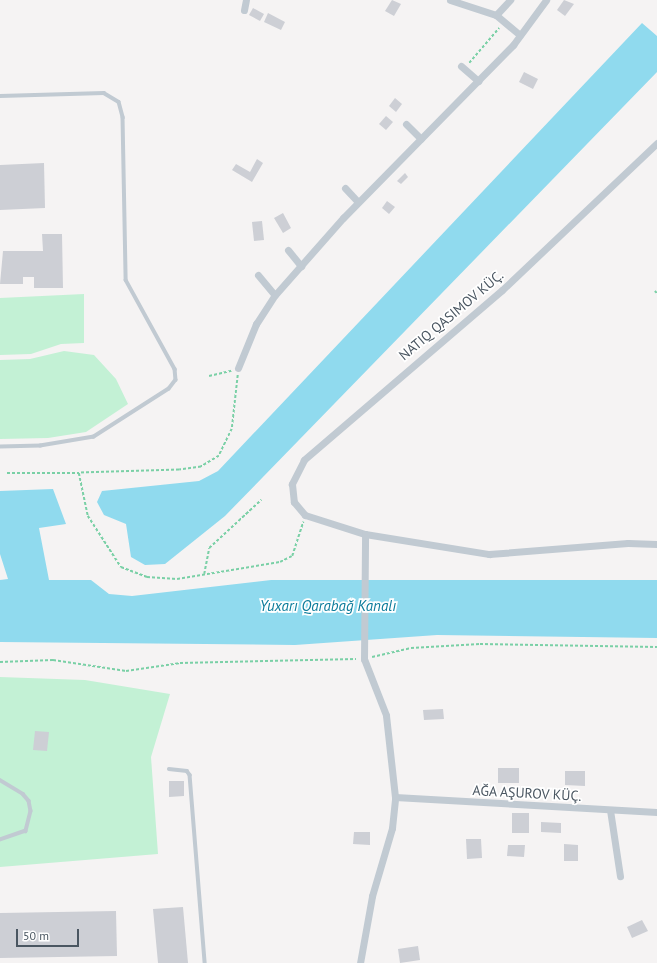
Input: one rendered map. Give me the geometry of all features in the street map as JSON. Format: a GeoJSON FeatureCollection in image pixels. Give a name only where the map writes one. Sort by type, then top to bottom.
{"type":"FeatureCollection","features":[{"type":"Feature","properties":{"kind":"street"},"geometry":{"type":"LineString","coordinates":[[244,10],[246,0]]}},
{"type":"Feature","properties":{"kind":"street"},"geometry":{"type":"LineString","coordinates":[[450,0],[496,15],[520,35]]}},
{"type":"Feature","properties":{"kind":"street"},"geometry":{"type":"LineString","coordinates":[[496,15],[510,0]]}},
{"type":"Feature","properties":{"kind":"street"},"geometry":{"type":"LineString","coordinates":[[238,368],[253,330],[274,295],[358,202],[478,81],[520,35],[546,0]]}},
{"type":"Feature","properties":{"kind":"street"},"geometry":{"type":"LineString","coordinates":[[464,65],[478,81]]}},
{"type":"Feature","properties":{"kind":"street"},"geometry":{"type":"LineString","coordinates":[[406,124],[421,139]]}},
{"type":"Feature","properties":{"kind":"street"},"geometry":{"type":"LineString","coordinates":[[657,143],[502,290],[304,460],[292,484],[294,502],[305,515],[365,534],[489,554],[628,543],[657,544]]}},
{"type":"Feature","properties":{"kind":"street"},"geometry":{"type":"LineString","coordinates":[[345,188],[358,202]]}},
{"type":"Feature","properties":{"kind":"street"},"geometry":{"type":"LineString","coordinates":[[288,250],[301,266]]}},
{"type":"Feature","properties":{"kind":"street"},"geometry":{"type":"LineString","coordinates":[[258,275],[274,295]]}},
{"type":"Feature","properties":{"kind":"street"},"geometry":{"type":"LineString","coordinates":[[360,963],[372,896],[392,828],[395,797],[386,715],[364,659],[363,562],[365,534]]}},
{"type":"Feature","properties":{"kind":"street","name":"AĞA AŞUROV KÜÇ."},"geometry":{"type":"LineString","coordinates":[[395,797],[657,812]]}},
{"type":"Feature","properties":{"kind":"street"},"geometry":{"type":"LineString","coordinates":[[610,810],[620,876]]}},
{"type":"Feature","properties":{"kind":"lane"},"geometry":{"type":"LineString","coordinates":[[0,96],[104,93],[119,102],[124,117],[126,280],[175,369],[176,380],[169,389],[94,437],[41,446],[0,447]]}},
{"type":"Feature","properties":{"kind":"lane"},"geometry":{"type":"LineString","coordinates":[[169,769],[187,771],[190,775],[205,963]]}},
{"type":"Feature","properties":{"kind":"lane"},"geometry":{"type":"LineString","coordinates":[[0,780],[23,794],[31,811],[26,831],[0,840]]}},
{"type":"Feature","properties":{"kind":"path"},"geometry":{"type":"LineString","coordinates":[[464,65],[504,22]]}},
{"type":"Feature","properties":{"kind":"path"},"geometry":{"type":"LineString","coordinates":[[7,473],[79,473],[180,470],[201,467],[219,456],[232,429],[238,368],[209,376]]}},
{"type":"Feature","properties":{"kind":"path"},"geometry":{"type":"LineString","coordinates":[[79,473],[88,516],[121,567],[155,577],[177,579],[280,562],[292,556],[305,515]]}},
{"type":"Feature","properties":{"kind":"path"},"geometry":{"type":"LineString","coordinates":[[204,574],[210,548],[261,500]]}},
{"type":"Feature","properties":{"kind":"path"},"geometry":{"type":"LineString","coordinates":[[0,662],[61,661],[126,670],[180,663],[364,659],[411,648],[480,644],[657,647]]}},
{"type":"Feature","properties":{"kind":"green space"},"geometry":{"type":"Polygon","coordinates":[[[84,294],[84,343],[61,344],[31,354],[0,355],[0,298],[84,294]]]}},
{"type":"Feature","properties":{"kind":"green space"},"geometry":{"type":"Polygon","coordinates":[[[64,351],[94,355],[116,379],[128,404],[86,432],[48,438],[0,439],[0,360],[30,359],[64,351]]]}},
{"type":"Feature","properties":{"kind":"green space"},"geometry":{"type":"Polygon","coordinates":[[[0,677],[85,680],[170,694],[151,757],[158,854],[0,867],[0,677]]]}},
{"type":"Feature","properties":{"kind":"water"},"geometry":{"type":"Polygon","coordinates":[[[642,23],[657,36],[657,72],[225,516],[165,564],[145,565],[131,557],[126,524],[104,515],[97,502],[102,491],[199,481],[218,471],[642,23]]]}},
{"type":"Feature","properties":{"kind":"water","name":"Yuxarı Qarabağ Kanalı"},"geometry":{"type":"Polygon","coordinates":[[[53,489],[66,524],[39,528],[49,580],[91,580],[109,594],[132,596],[271,580],[657,580],[657,638],[437,635],[295,645],[0,642],[0,580],[8,579],[0,554],[0,491],[53,489]]]}},
{"type":"Feature","properties":{"kind":"building"},"geometry":{"type":"Polygon","coordinates":[[[392,0],[401,4],[394,16],[385,11],[392,0]]]}},
{"type":"Feature","properties":{"kind":"building"},"geometry":{"type":"Polygon","coordinates":[[[564,0],[574,4],[565,16],[557,10],[564,0]]]}},
{"type":"Feature","properties":{"kind":"building"},"geometry":{"type":"Polygon","coordinates":[[[253,8],[264,14],[260,21],[249,15],[253,8]]]}},
{"type":"Feature","properties":{"kind":"building"},"geometry":{"type":"Polygon","coordinates":[[[268,13],[285,22],[281,30],[264,22],[268,13]]]}},
{"type":"Feature","properties":{"kind":"building"},"geometry":{"type":"Polygon","coordinates":[[[524,72],[538,79],[533,89],[519,82],[524,72]]]}},
{"type":"Feature","properties":{"kind":"building"},"geometry":{"type":"Polygon","coordinates":[[[395,98],[402,104],[396,112],[389,106],[395,98]]]}},
{"type":"Feature","properties":{"kind":"building"},"geometry":{"type":"Polygon","coordinates":[[[386,116],[393,122],[386,130],[379,124],[386,116]]]}},
{"type":"Feature","properties":{"kind":"building"},"geometry":{"type":"Polygon","coordinates":[[[257,159],[263,163],[252,182],[232,170],[236,164],[250,172],[257,159]]]}},
{"type":"Feature","properties":{"kind":"building"},"geometry":{"type":"Polygon","coordinates":[[[44,163],[45,208],[0,210],[0,165],[44,163]]]}},
{"type":"Feature","properties":{"kind":"building"},"geometry":{"type":"Polygon","coordinates":[[[405,173],[408,177],[401,184],[397,181],[405,173]]]}},
{"type":"Feature","properties":{"kind":"building"},"geometry":{"type":"Polygon","coordinates":[[[387,201],[395,207],[389,214],[382,208],[387,201]]]}},
{"type":"Feature","properties":{"kind":"building"},"geometry":{"type":"Polygon","coordinates":[[[283,213],[291,228],[283,233],[274,218],[283,213]]]}},
{"type":"Feature","properties":{"kind":"building"},"geometry":{"type":"Polygon","coordinates":[[[262,221],[264,240],[254,241],[252,222],[262,221]]]}},
{"type":"Feature","properties":{"kind":"building"},"geometry":{"type":"Polygon","coordinates":[[[42,234],[62,234],[63,288],[34,288],[34,277],[23,277],[23,284],[0,284],[3,251],[43,251],[42,234]]]}},
{"type":"Feature","properties":{"kind":"building"},"geometry":{"type":"Polygon","coordinates":[[[443,709],[444,719],[424,720],[423,710],[443,709]]]}},
{"type":"Feature","properties":{"kind":"building"},"geometry":{"type":"Polygon","coordinates":[[[35,731],[49,732],[47,751],[33,750],[35,731]]]}},
{"type":"Feature","properties":{"kind":"building"},"geometry":{"type":"Polygon","coordinates":[[[498,768],[519,768],[519,783],[498,783],[498,768]]]}},
{"type":"Feature","properties":{"kind":"building"},"geometry":{"type":"Polygon","coordinates":[[[565,771],[585,771],[585,786],[565,785],[565,771]]]}},
{"type":"Feature","properties":{"kind":"building"},"geometry":{"type":"Polygon","coordinates":[[[169,781],[184,781],[184,796],[169,797],[169,781]]]}},
{"type":"Feature","properties":{"kind":"building"},"geometry":{"type":"Polygon","coordinates":[[[512,813],[529,813],[529,833],[512,833],[512,813]]]}},
{"type":"Feature","properties":{"kind":"building"},"geometry":{"type":"Polygon","coordinates":[[[541,822],[561,823],[561,833],[541,832],[541,822]]]}},
{"type":"Feature","properties":{"kind":"building"},"geometry":{"type":"Polygon","coordinates":[[[354,832],[370,832],[370,845],[353,844],[354,832]]]}},
{"type":"Feature","properties":{"kind":"building"},"geometry":{"type":"Polygon","coordinates":[[[466,839],[481,839],[482,858],[467,859],[466,839]]]}},
{"type":"Feature","properties":{"kind":"building"},"geometry":{"type":"Polygon","coordinates":[[[564,844],[578,845],[578,861],[564,861],[564,844]]]}},
{"type":"Feature","properties":{"kind":"building"},"geometry":{"type":"Polygon","coordinates":[[[508,845],[525,845],[524,857],[507,856],[508,845]]]}},
{"type":"Feature","properties":{"kind":"building"},"geometry":{"type":"Polygon","coordinates":[[[183,907],[188,963],[158,963],[153,909],[183,907]]]}},
{"type":"Feature","properties":{"kind":"building"},"geometry":{"type":"Polygon","coordinates":[[[116,911],[117,956],[0,958],[0,913],[116,911]]]}},
{"type":"Feature","properties":{"kind":"building"},"geometry":{"type":"Polygon","coordinates":[[[642,920],[648,931],[632,938],[627,927],[642,920]]]}},
{"type":"Feature","properties":{"kind":"building"},"geometry":{"type":"Polygon","coordinates":[[[418,946],[420,960],[400,963],[398,949],[418,946]]]}}]}
